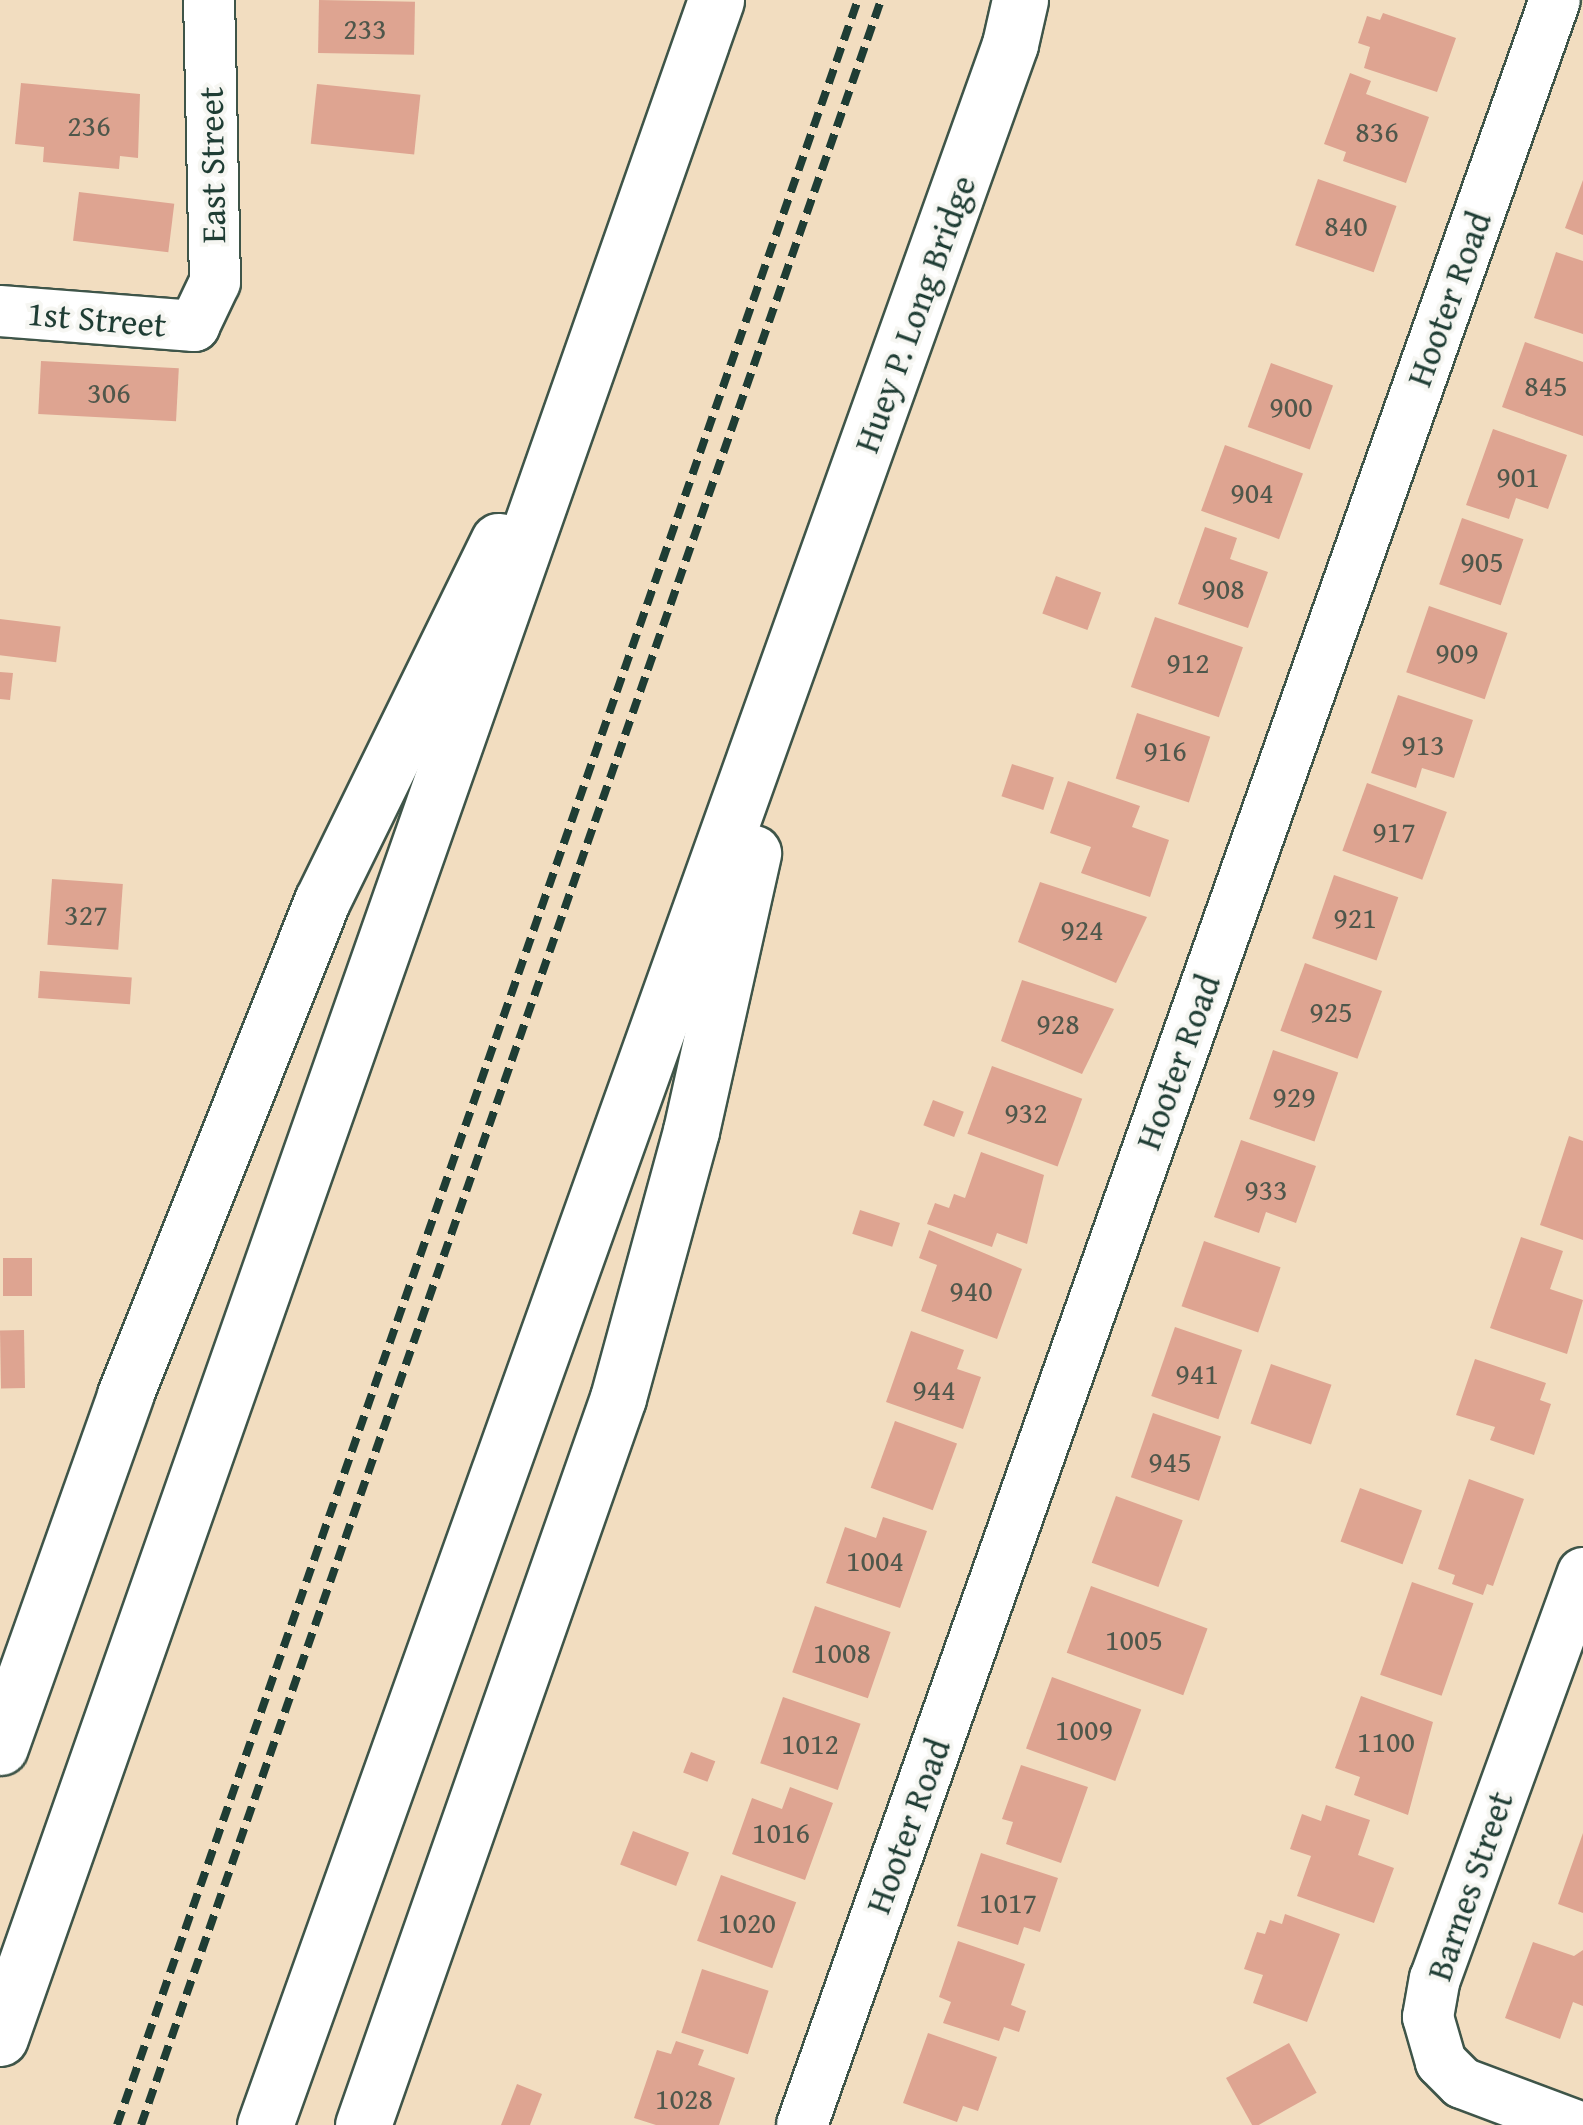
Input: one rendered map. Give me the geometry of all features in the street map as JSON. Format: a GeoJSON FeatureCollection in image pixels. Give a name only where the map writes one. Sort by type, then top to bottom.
{"type":"FeatureCollection","features":[{"type":"Feature","properties":{"kind":"highway"},"geometry":{"type":"LineString","coordinates":[[0,2038],[612,309],[716,0]]}},
{"type":"Feature","properties":{"kind":"highway","name":"Huey P. Long Bridge"},"geometry":{"type":"LineString","coordinates":[[804,626],[1010,44],[1020,0]]}},
{"type":"Feature","properties":{"kind":"highway"},"geometry":{"type":"LineString","coordinates":[[0,1747],[124,1395],[322,901],[612,309]]}},
{"type":"Feature","properties":{"kind":"highway"},"geometry":{"type":"LineString","coordinates":[[265,2125],[804,626]]}},
{"type":"Feature","properties":{"kind":"highway"},"geometry":{"type":"LineString","coordinates":[[362,2125],[618,1398],[690,1131],[804,626]]}},
{"type":"Feature","properties":{"kind":"street","name":"East Street"},"geometry":{"type":"LineString","coordinates":[[194,326],[215,282],[209,0]]}},
{"type":"Feature","properties":{"kind":"street","name":"Hooter Road"},"geometry":{"type":"LineString","coordinates":[[802,2125],[1555,0]]}},
{"type":"Feature","properties":{"kind":"street","name":"1st Street"},"geometry":{"type":"LineString","coordinates":[[0,311],[194,326]]}},
{"type":"Feature","properties":{"kind":"street","name":"Barnes Street"},"geometry":{"type":"LineString","coordinates":[[1574,2125],[1462,2082],[1442,2062],[1428,2017],[1435,1979],[1583,1572]]}},
{"type":"Feature","properties":{"kind":"building"},"geometry":{"type":"Polygon","coordinates":[[[319,0],[415,2],[414,55],[318,53],[319,0]]]}},
{"type":"Feature","properties":{"kind":"building"},"geometry":{"type":"Polygon","coordinates":[[[1383,13],[1456,38],[1437,92],[1364,68],[1370,47],[1358,43],[1367,16],[1380,20],[1383,13]]]}},
{"type":"Feature","properties":{"kind":"building"},"geometry":{"type":"Polygon","coordinates":[[[1350,73],[1371,81],[1366,94],[1429,117],[1406,183],[1343,161],[1346,152],[1324,144],[1350,73]]]}},
{"type":"Feature","properties":{"kind":"building"},"geometry":{"type":"Polygon","coordinates":[[[21,83],[140,94],[138,158],[120,156],[119,169],[43,162],[44,147],[15,144],[21,83]]]}},
{"type":"Feature","properties":{"kind":"building"},"geometry":{"type":"Polygon","coordinates":[[[317,84],[420,95],[414,155],[311,144],[317,84]]]}},
{"type":"Feature","properties":{"kind":"building"},"geometry":{"type":"Polygon","coordinates":[[[1318,179],[1396,206],[1374,272],[1295,245],[1318,179]]]}},
{"type":"Feature","properties":{"kind":"building"},"geometry":{"type":"Polygon","coordinates":[[[1583,180],[1583,235],[1565,228],[1583,180]]]}},
{"type":"Feature","properties":{"kind":"building"},"geometry":{"type":"Polygon","coordinates":[[[79,192],[174,204],[168,252],[73,241],[79,192]]]}},
{"type":"Feature","properties":{"kind":"building"},"geometry":{"type":"Polygon","coordinates":[[[1556,252],[1583,261],[1583,334],[1534,318],[1556,252]]]}},
{"type":"Feature","properties":{"kind":"building"},"geometry":{"type":"Polygon","coordinates":[[[1525,342],[1583,362],[1583,436],[1502,407],[1525,342]]]}},
{"type":"Feature","properties":{"kind":"building"},"geometry":{"type":"Polygon","coordinates":[[[41,361],[179,368],[176,421],[38,414],[41,361]]]}},
{"type":"Feature","properties":{"kind":"building"},"geometry":{"type":"Polygon","coordinates":[[[1271,363],[1333,386],[1310,449],[1248,427],[1271,363]]]}},
{"type":"Feature","properties":{"kind":"building"},"geometry":{"type":"Polygon","coordinates":[[[1493,429],[1567,455],[1548,509],[1516,498],[1509,519],[1466,505],[1493,429]]]}},
{"type":"Feature","properties":{"kind":"building"},"geometry":{"type":"Polygon","coordinates":[[[1225,445],[1303,473],[1279,539],[1201,511],[1225,445]]]}},
{"type":"Feature","properties":{"kind":"building"},"geometry":{"type":"Polygon","coordinates":[[[1462,518],[1523,539],[1501,605],[1439,584],[1462,518]]]}},
{"type":"Feature","properties":{"kind":"building"},"geometry":{"type":"Polygon","coordinates":[[[1205,527],[1237,538],[1230,559],[1268,572],[1248,628],[1178,604],[1205,527]]]}},
{"type":"Feature","properties":{"kind":"building"},"geometry":{"type":"Polygon","coordinates":[[[1056,576],[1101,592],[1087,630],[1042,614],[1056,576]]]}},
{"type":"Feature","properties":{"kind":"building"},"geometry":{"type":"Polygon","coordinates":[[[1429,606],[1507,633],[1485,699],[1406,672],[1429,606]]]}},
{"type":"Feature","properties":{"kind":"building"},"geometry":{"type":"Polygon","coordinates":[[[1155,617],[1243,647],[1219,717],[1131,687],[1155,617]]]}},
{"type":"Feature","properties":{"kind":"building"},"geometry":{"type":"Polygon","coordinates":[[[0,619],[61,626],[56,662],[0,655],[0,619]]]}},
{"type":"Feature","properties":{"kind":"building"},"geometry":{"type":"Polygon","coordinates":[[[0,672],[13,673],[10,700],[0,699],[0,672]]]}},
{"type":"Feature","properties":{"kind":"building"},"geometry":{"type":"Polygon","coordinates":[[[1398,695],[1473,720],[1454,778],[1422,768],[1416,788],[1371,773],[1398,695]]]}},
{"type":"Feature","properties":{"kind":"building"},"geometry":{"type":"Polygon","coordinates":[[[1137,713],[1210,737],[1189,802],[1116,779],[1137,713]]]}},
{"type":"Feature","properties":{"kind":"building"},"geometry":{"type":"Polygon","coordinates":[[[1012,764],[1054,778],[1043,810],[1001,796],[1012,764]]]}},
{"type":"Feature","properties":{"kind":"building"},"geometry":{"type":"Polygon","coordinates":[[[1068,781],[1140,806],[1132,827],[1169,840],[1150,897],[1081,873],[1091,847],[1050,833],[1068,781]]]}},
{"type":"Feature","properties":{"kind":"building"},"geometry":{"type":"Polygon","coordinates":[[[1367,783],[1447,812],[1422,880],[1342,851],[1367,783]]]}},
{"type":"Feature","properties":{"kind":"building"},"geometry":{"type":"Polygon","coordinates":[[[1334,875],[1398,897],[1376,960],[1312,938],[1334,875]]]}},
{"type":"Feature","properties":{"kind":"building"},"geometry":{"type":"Polygon","coordinates":[[[52,879],[123,884],[118,950],[47,945],[52,879]]]}},
{"type":"Feature","properties":{"kind":"building"},"geometry":{"type":"Polygon","coordinates":[[[1040,882],[1147,917],[1116,983],[1018,942],[1040,882]]]}},
{"type":"Feature","properties":{"kind":"building"},"geometry":{"type":"Polygon","coordinates":[[[1305,963],[1382,991],[1357,1059],[1280,1031],[1305,963]]]}},
{"type":"Feature","properties":{"kind":"building"},"geometry":{"type":"Polygon","coordinates":[[[40,971],[132,977],[130,1004],[38,998],[40,971]]]}},
{"type":"Feature","properties":{"kind":"building"},"geometry":{"type":"Polygon","coordinates":[[[1022,980],[1114,1009],[1082,1074],[1001,1041],[1022,980]]]}},
{"type":"Feature","properties":{"kind":"building"},"geometry":{"type":"Polygon","coordinates":[[[1273,1050],[1338,1072],[1314,1141],[1249,1119],[1273,1050]]]}},
{"type":"Feature","properties":{"kind":"building"},"geometry":{"type":"Polygon","coordinates":[[[992,1066],[1082,1099],[1058,1166],[967,1134],[992,1066]]]}},
{"type":"Feature","properties":{"kind":"building"},"geometry":{"type":"Polygon","coordinates":[[[933,1100],[964,1112],[954,1137],[923,1125],[933,1100]]]}},
{"type":"Feature","properties":{"kind":"building"},"geometry":{"type":"Polygon","coordinates":[[[1569,1136],[1583,1141],[1583,1240],[1540,1225],[1569,1136]]]}},
{"type":"Feature","properties":{"kind":"building"},"geometry":{"type":"Polygon","coordinates":[[[1241,1140],[1316,1166],[1296,1223],[1266,1212],[1259,1233],[1214,1217],[1241,1140]]]}},
{"type":"Feature","properties":{"kind":"building"},"geometry":{"type":"Polygon","coordinates":[[[981,1152],[1044,1175],[1027,1244],[997,1233],[992,1247],[927,1224],[935,1203],[949,1208],[954,1194],[965,1198],[981,1152]]]}},
{"type":"Feature","properties":{"kind":"building"},"geometry":{"type":"Polygon","coordinates":[[[860,1210],[900,1223],[892,1247],[852,1234],[860,1210]]]}},
{"type":"Feature","properties":{"kind":"building"},"geometry":{"type":"Polygon","coordinates":[[[929,1230],[1022,1269],[997,1339],[921,1311],[937,1265],[919,1258],[929,1230]]]}},
{"type":"Feature","properties":{"kind":"building"},"geometry":{"type":"Polygon","coordinates":[[[1521,1237],[1563,1251],[1550,1289],[1583,1300],[1567,1354],[1490,1328],[1521,1237]]]}},
{"type":"Feature","properties":{"kind":"building"},"geometry":{"type":"Polygon","coordinates":[[[1204,1241],[1281,1267],[1258,1333],[1182,1306],[1204,1241]]]}},
{"type":"Feature","properties":{"kind":"building"},"geometry":{"type":"Polygon","coordinates":[[[3,1258],[32,1258],[32,1296],[3,1296],[3,1258]]]}},
{"type":"Feature","properties":{"kind":"building"},"geometry":{"type":"Polygon","coordinates":[[[1175,1327],[1242,1350],[1218,1419],[1151,1396],[1175,1327]]]}},
{"type":"Feature","properties":{"kind":"building"},"geometry":{"type":"Polygon","coordinates":[[[0,1330],[24,1330],[25,1388],[1,1388],[0,1330]]]}},
{"type":"Feature","properties":{"kind":"building"},"geometry":{"type":"Polygon","coordinates":[[[911,1331],[964,1350],[957,1369],[981,1377],[963,1429],[886,1402],[911,1331]]]}},
{"type":"Feature","properties":{"kind":"building"},"geometry":{"type":"Polygon","coordinates":[[[1475,1359],[1546,1383],[1540,1400],[1551,1404],[1534,1455],[1490,1440],[1495,1427],[1456,1415],[1475,1359]]]}},
{"type":"Feature","properties":{"kind":"building"},"geometry":{"type":"Polygon","coordinates":[[[1271,1364],[1332,1385],[1311,1444],[1250,1424],[1271,1364]]]}},
{"type":"Feature","properties":{"kind":"building"},"geometry":{"type":"Polygon","coordinates":[[[1153,1413],[1221,1436],[1199,1501],[1131,1477],[1153,1413]]]}},
{"type":"Feature","properties":{"kind":"building"},"geometry":{"type":"Polygon","coordinates":[[[895,1421],[957,1444],[933,1510],[871,1488],[895,1421]]]}},
{"type":"Feature","properties":{"kind":"building"},"geometry":{"type":"Polygon","coordinates":[[[1469,1479],[1524,1499],[1493,1586],[1487,1584],[1483,1595],[1452,1584],[1455,1575],[1438,1569],[1469,1479]]]}},
{"type":"Feature","properties":{"kind":"building"},"geometry":{"type":"Polygon","coordinates":[[[1360,1488],[1422,1511],[1403,1564],[1341,1542],[1360,1488]]]}},
{"type":"Feature","properties":{"kind":"building"},"geometry":{"type":"Polygon","coordinates":[[[1116,1496],[1183,1520],[1158,1587],[1092,1563],[1116,1496]]]}},
{"type":"Feature","properties":{"kind":"building"},"geometry":{"type":"Polygon","coordinates":[[[883,1517],[927,1531],[900,1608],[826,1583],[845,1527],[876,1538],[883,1517]]]}},
{"type":"Feature","properties":{"kind":"building"},"geometry":{"type":"Polygon","coordinates":[[[1412,1582],[1473,1603],[1442,1696],[1380,1675],[1412,1582]]]}},
{"type":"Feature","properties":{"kind":"building"},"geometry":{"type":"Polygon","coordinates":[[[1091,1586],[1208,1628],[1183,1695],[1067,1653],[1091,1586]]]}},
{"type":"Feature","properties":{"kind":"building"},"geometry":{"type":"Polygon","coordinates":[[[815,1606],[891,1632],[868,1698],[792,1672],[815,1606]]]}},
{"type":"Feature","properties":{"kind":"building"},"geometry":{"type":"Polygon","coordinates":[[[1052,1677],[1141,1709],[1115,1781],[1026,1748],[1052,1677]]]}},
{"type":"Feature","properties":{"kind":"building"},"geometry":{"type":"Polygon","coordinates":[[[1361,1696],[1433,1722],[1408,1815],[1354,1795],[1360,1777],[1335,1768],[1361,1696]]]}},
{"type":"Feature","properties":{"kind":"building"},"geometry":{"type":"Polygon","coordinates":[[[783,1697],[861,1724],[838,1790],[760,1763],[783,1697]]]}},
{"type":"Feature","properties":{"kind":"building"},"geometry":{"type":"Polygon","coordinates":[[[691,1752],[715,1761],[707,1782],[683,1773],[691,1752]]]}},
{"type":"Feature","properties":{"kind":"building"},"geometry":{"type":"Polygon","coordinates":[[[1021,1765],[1088,1787],[1061,1863],[1006,1844],[1013,1822],[1002,1819],[1021,1765]]]}},
{"type":"Feature","properties":{"kind":"building"},"geometry":{"type":"Polygon","coordinates":[[[790,1787],[833,1803],[805,1880],[732,1854],[752,1798],[782,1809],[790,1787]]]}},
{"type":"Feature","properties":{"kind":"building"},"geometry":{"type":"Polygon","coordinates":[[[1326,1805],[1370,1820],[1358,1855],[1394,1868],[1374,1923],[1297,1896],[1311,1856],[1290,1849],[1302,1814],[1321,1821],[1326,1805]]]}},
{"type":"Feature","properties":{"kind":"building"},"geometry":{"type":"Polygon","coordinates":[[[633,1831],[689,1853],[676,1886],[620,1865],[633,1831]]]}},
{"type":"Feature","properties":{"kind":"building"},"geometry":{"type":"Polygon","coordinates":[[[1583,1833],[1583,1913],[1558,1904],[1583,1833]]]}},
{"type":"Feature","properties":{"kind":"building"},"geometry":{"type":"Polygon","coordinates":[[[981,1853],[1058,1878],[1040,1932],[1024,1927],[1018,1945],[957,1926],[981,1853]]]}},
{"type":"Feature","properties":{"kind":"building"},"geometry":{"type":"Polygon","coordinates":[[[721,1875],[796,1902],[772,1968],[697,1941],[721,1875]]]}},
{"type":"Feature","properties":{"kind":"building"},"geometry":{"type":"Polygon","coordinates":[[[1285,1914],[1340,1934],[1307,2022],[1253,2003],[1263,1975],[1244,1969],[1257,1932],[1265,1934],[1270,1920],[1282,1924],[1285,1914]]]}},
{"type":"Feature","properties":{"kind":"building"},"geometry":{"type":"Polygon","coordinates":[[[958,1941],[1025,1964],[1011,2005],[1026,2011],[1019,2032],[1004,2027],[999,2041],[943,2023],[951,2002],[939,1997],[958,1941]]]}},
{"type":"Feature","properties":{"kind":"building"},"geometry":{"type":"Polygon","coordinates":[[[1533,1942],[1574,1956],[1583,1950],[1583,2006],[1573,2002],[1560,2039],[1505,2018],[1533,1942]]]}},
{"type":"Feature","properties":{"kind":"building"},"geometry":{"type":"Polygon","coordinates":[[[702,1969],[769,1991],[748,2054],[681,2033],[702,1969]]]}},
{"type":"Feature","properties":{"kind":"building"},"geometry":{"type":"Polygon","coordinates":[[[928,2033],[997,2057],[978,2111],[963,2106],[957,2122],[903,2103],[928,2033]]]}},
{"type":"Feature","properties":{"kind":"building"},"geometry":{"type":"Polygon","coordinates":[[[676,2041],[704,2050],[698,2065],[735,2078],[719,2125],[656,2125],[634,2118],[657,2050],[671,2054],[676,2041]]]}},
{"type":"Feature","properties":{"kind":"building"},"geometry":{"type":"Polygon","coordinates":[[[1289,2043],[1317,2093],[1252,2125],[1226,2078],[1289,2043]]]}},
{"type":"Feature","properties":{"kind":"building"},"geometry":{"type":"Polygon","coordinates":[[[517,2084],[542,2094],[530,2125],[501,2125],[517,2084]]]}},
{"type":"Feature","properties":{"kind":"railway"},"geometry":{"type":"LineString","coordinates":[[117,2125],[858,0]]}},
{"type":"Feature","properties":{"kind":"railway"},"geometry":{"type":"LineString","coordinates":[[141,2125],[881,0]]}}]}
